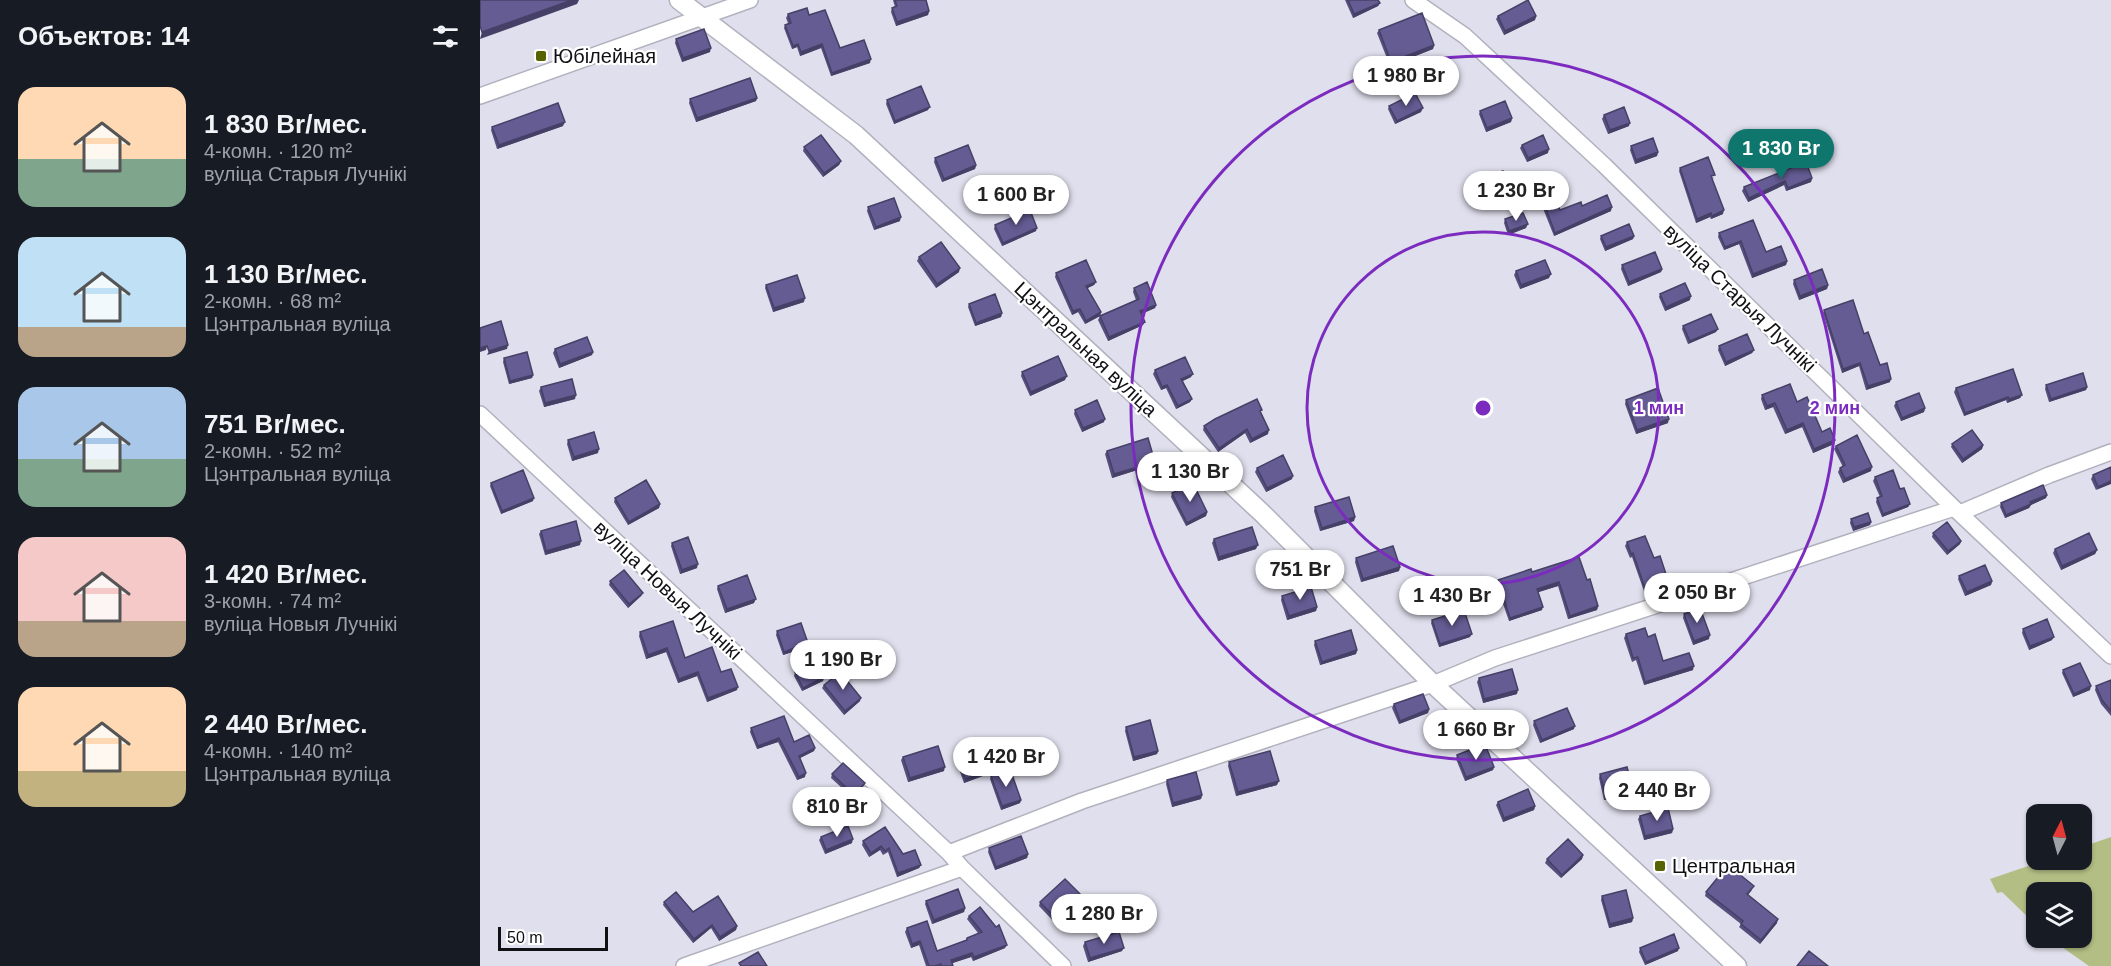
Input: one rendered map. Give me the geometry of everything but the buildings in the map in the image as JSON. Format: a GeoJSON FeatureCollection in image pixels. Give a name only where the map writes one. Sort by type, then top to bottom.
{"type":"FeatureCollection","features":[{"type":"Feature","properties":{"kind":"main road","name":"Цэнтральная вуліца"},"geometry":{"type":"LineString","coordinates":[[679,0],[856,135],[1262,513],[1433,684],[1737,966]]}},
{"type":"Feature","properties":{"kind":"street"},"geometry":{"type":"LineString","coordinates":[[480,96],[750,0]]}},
{"type":"Feature","properties":{"kind":"street","name":"вуліца Старыя Лучнікі"},"geometry":{"type":"LineString","coordinates":[[1413,0],[1465,36],[1604,165],[1957,510],[2111,656]]}},
{"type":"Feature","properties":{"kind":"street","name":"вуліца Новыя Лучнікі"},"geometry":{"type":"LineString","coordinates":[[480,414],[949,853],[1063,966]]}},
{"type":"Feature","properties":{"kind":"street"},"geometry":{"type":"LineString","coordinates":[[949,853],[1082,801],[1433,684],[1496,658],[1957,510],[2111,452]]}},
{"type":"Feature","properties":{"kind":"street"},"geometry":{"type":"LineString","coordinates":[[684,966],[962,868]]}},
{"type":"Feature","properties":{"kind":"green space"},"geometry":{"type":"Polygon","coordinates":[[[2111,837],[2111,966],[2089,966],[2063,948],[2092,948],[2092,882],[2026,882],[2026,915],[2002,892],[1997,893],[1990,879],[2026,867],[2026,870],[2092,870],[2092,844],[2111,837]]]}},
{"type":"Feature","properties":{"kind":"place","name":"Юбілейная"},"geometry":{"type":"Point","coordinates":[541,56]}},
{"type":"Feature","properties":{"kind":"place","name":"Центральная"},"geometry":{"type":"Point","coordinates":[1660,866]}}]}
